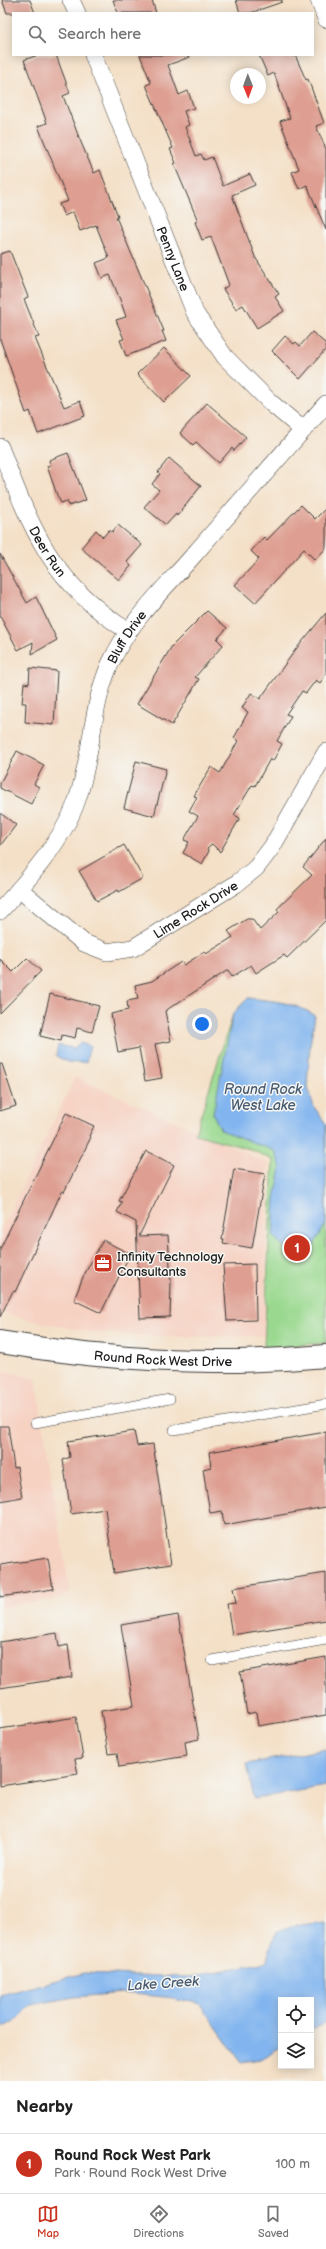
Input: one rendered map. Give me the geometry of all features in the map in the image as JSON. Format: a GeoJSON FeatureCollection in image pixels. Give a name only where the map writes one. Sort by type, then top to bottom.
{"type":"FeatureCollection","features":[{"type":"Feature","properties":{"kind":"street"},"geometry":{"type":"LineString","coordinates":[[72,0],[76,12]]}},
{"type":"Feature","properties":{"kind":"street"},"geometry":{"type":"LineString","coordinates":[[319,0],[326,19]]}},
{"type":"Feature","properties":{"kind":"street","name":"Penny Lane"},"geometry":{"type":"LineString","coordinates":[[93,56],[195,313],[225,357],[271,403],[303,430]]}},
{"type":"Feature","properties":{"kind":"street","name":"Bluff Drive"},"geometry":{"type":"LineString","coordinates":[[0,911],[20,889],[67,823],[77,800],[84,776],[96,705],[101,686],[114,654],[128,631],[326,404]]}},
{"type":"Feature","properties":{"kind":"street","name":"Deer Run"},"geometry":{"type":"LineString","coordinates":[[0,447],[32,528],[46,552],[63,575],[96,609],[128,631]]}},
{"type":"Feature","properties":{"kind":"street","name":"Lime Rock Drive"},"geometry":{"type":"LineString","coordinates":[[20,889],[84,943],[106,952],[133,948],[236,884],[256,868],[272,847],[326,752]]}},
{"type":"Feature","properties":{"kind":"street","name":"Round Rock West Drive"},"geometry":{"type":"LineString","coordinates":[[0,1342],[58,1351],[146,1361],[218,1362],[326,1356]]}},
{"type":"Feature","properties":{"kind":"lane"},"geometry":{"type":"LineString","coordinates":[[35,1423],[170,1399]]}},
{"type":"Feature","properties":{"kind":"lane"},"geometry":{"type":"LineString","coordinates":[[174,1430],[326,1404]]}},
{"type":"Feature","properties":{"kind":"lane"},"geometry":{"type":"LineString","coordinates":[[212,1660],[326,1640]]}},
{"type":"Feature","properties":{"kind":"shaded area"},"geometry":{"type":"Polygon","coordinates":[[[75,1077],[268,1163],[264,1336],[177,1337],[91,1332],[42,1323],[0,1312],[0,1232],[75,1077]]]}},
{"type":"Feature","properties":{"kind":"shaded area"},"geometry":{"type":"Polygon","coordinates":[[[0,1370],[36,1379],[70,1593],[56,1599],[0,1607],[0,1370]]]}},
{"type":"Feature","properties":{"kind":"green space","name":"Round Rock West Lake"},"geometry":{"type":"Polygon","coordinates":[[[248,998],[274,1001],[291,1005],[307,1011],[315,1016],[310,1040],[307,1078],[312,1102],[321,1120],[326,1124],[326,1343],[264,1348],[273,1160],[250,1149],[195,1134],[233,1014],[248,998]]]}},
{"type":"Feature","properties":{"kind":"water","name":"Round Rock West Lake"},"geometry":{"type":"Polygon","coordinates":[[[248,998],[274,1001],[291,1005],[307,1011],[315,1016],[310,1045],[307,1085],[314,1107],[326,1124],[326,1224],[313,1246],[286,1250],[273,1236],[275,1198],[281,1168],[275,1151],[221,1130],[213,1114],[233,1014],[248,998]]]}},
{"type":"Feature","properties":{"kind":"water"},"geometry":{"type":"Polygon","coordinates":[[[80,1043],[90,1046],[86,1062],[70,1063],[56,1056],[58,1045],[74,1048],[80,1043]]]}},
{"type":"Feature","properties":{"kind":"water"},"geometry":{"type":"Polygon","coordinates":[[[326,1749],[326,1786],[254,1799],[247,1764],[326,1749]]]}},
{"type":"Feature","properties":{"kind":"water","name":"Lake Creek"},"geometry":{"type":"Polygon","coordinates":[[[326,1922],[326,2022],[314,2029],[314,1997],[278,1997],[278,2049],[260,2059],[241,2062],[200,2004],[174,1998],[123,1993],[74,1997],[31,2005],[20,2017],[0,2030],[0,1995],[84,1973],[189,1977],[266,1962],[276,1932],[291,1926],[326,1922]]]}},
{"type":"Feature","properties":{"kind":"building"},"geometry":{"type":"Polygon","coordinates":[[[2,0],[30,0],[35,12],[12,12],[7,13],[2,0]]]}},
{"type":"Feature","properties":{"kind":"building"},"geometry":{"type":"Polygon","coordinates":[[[113,0],[152,0],[156,12],[118,12],[113,0]]]}},
{"type":"Feature","properties":{"kind":"building"},"geometry":{"type":"Polygon","coordinates":[[[236,0],[282,0],[282,2],[253,12],[240,12],[236,0]]]}},
{"type":"Feature","properties":{"kind":"building"},"geometry":{"type":"Polygon","coordinates":[[[35,56],[56,56],[70,93],[63,96],[94,173],[100,170],[118,216],[116,217],[164,331],[162,331],[166,341],[126,356],[120,340],[124,339],[116,320],[126,317],[110,275],[102,278],[96,263],[109,258],[96,225],[80,231],[73,212],[64,216],[59,204],[68,201],[38,126],[47,123],[24,60],[35,56]]]}},
{"type":"Feature","properties":{"kind":"building"},"geometry":{"type":"Polygon","coordinates":[[[140,56],[190,56],[168,65],[179,95],[188,91],[194,108],[184,111],[189,125],[185,127],[196,156],[201,154],[204,160],[212,157],[223,186],[250,174],[255,185],[232,195],[255,257],[279,294],[275,297],[284,311],[257,328],[243,305],[236,309],[223,289],[229,285],[211,237],[202,240],[195,222],[198,221],[174,164],[176,163],[170,149],[173,148],[146,85],[151,83],[140,56]]]}},
{"type":"Feature","properties":{"kind":"building"},"geometry":{"type":"Polygon","coordinates":[[[259,56],[295,56],[306,80],[308,79],[324,123],[316,126],[326,149],[326,230],[307,185],[299,189],[292,172],[299,169],[280,121],[290,118],[274,73],[268,76],[266,68],[265,68],[259,56]]]}},
{"type":"Feature","properties":{"kind":"building"},"geometry":{"type":"Polygon","coordinates":[[[10,251],[28,297],[24,299],[39,337],[35,338],[64,407],[80,401],[85,416],[38,434],[30,411],[26,413],[0,339],[0,254],[10,251]]]}},
{"type":"Feature","properties":{"kind":"building"},"geometry":{"type":"Polygon","coordinates":[[[312,332],[326,344],[326,349],[300,379],[272,351],[285,336],[294,344],[296,342],[300,346],[312,332]]]}},
{"type":"Feature","properties":{"kind":"building"},"geometry":{"type":"Polygon","coordinates":[[[164,348],[191,376],[164,402],[137,374],[164,348]]]}},
{"type":"Feature","properties":{"kind":"building"},"geometry":{"type":"Polygon","coordinates":[[[207,403],[246,437],[234,451],[232,448],[219,463],[196,442],[193,445],[180,433],[207,403]]]}},
{"type":"Feature","properties":{"kind":"building"},"geometry":{"type":"Polygon","coordinates":[[[68,453],[86,500],[69,506],[67,501],[61,503],[47,466],[51,465],[49,460],[68,453]]]}},
{"type":"Feature","properties":{"kind":"building"},"geometry":{"type":"Polygon","coordinates":[[[169,458],[201,486],[177,516],[176,514],[166,525],[144,507],[159,490],[152,484],[160,474],[158,472],[169,458]]]}},
{"type":"Feature","properties":{"kind":"building"},"geometry":{"type":"Polygon","coordinates":[[[301,505],[315,519],[326,508],[326,548],[315,560],[304,549],[255,603],[235,585],[259,559],[251,551],[264,537],[267,540],[301,505]]]}},
{"type":"Feature","properties":{"kind":"building"},"geometry":{"type":"Polygon","coordinates":[[[118,525],[142,545],[127,562],[131,566],[119,580],[81,548],[96,530],[103,537],[109,530],[112,532],[118,525]]]}},
{"type":"Feature","properties":{"kind":"building"},"geometry":{"type":"Polygon","coordinates":[[[0,554],[27,603],[36,597],[57,640],[32,654],[33,642],[18,650],[0,616],[0,554]]]}},
{"type":"Feature","properties":{"kind":"building"},"geometry":{"type":"Polygon","coordinates":[[[207,611],[227,628],[217,639],[223,645],[195,677],[199,679],[172,725],[137,704],[172,646],[207,611]]]}},
{"type":"Feature","properties":{"kind":"building"},"geometry":{"type":"Polygon","coordinates":[[[326,613],[326,674],[320,683],[316,680],[306,693],[302,691],[286,714],[291,716],[277,741],[282,744],[273,761],[270,759],[255,786],[252,785],[234,815],[240,818],[220,852],[212,844],[207,848],[209,851],[202,864],[183,853],[189,842],[184,840],[198,816],[189,811],[197,797],[194,796],[211,767],[220,773],[238,741],[234,738],[248,712],[242,708],[251,693],[260,699],[296,649],[326,613]]]}},
{"type":"Feature","properties":{"kind":"building"},"geometry":{"type":"Polygon","coordinates":[[[30,668],[57,671],[54,725],[25,722],[26,703],[22,703],[24,683],[29,684],[30,668]]]}},
{"type":"Feature","properties":{"kind":"building"},"geometry":{"type":"Polygon","coordinates":[[[17,751],[44,765],[34,784],[39,787],[31,804],[0,788],[0,783],[17,751]]]}},
{"type":"Feature","properties":{"kind":"building"},"geometry":{"type":"Polygon","coordinates":[[[136,761],[166,769],[154,816],[124,808],[136,761]]]}},
{"type":"Feature","properties":{"kind":"building"},"geometry":{"type":"Polygon","coordinates":[[[0,813],[16,825],[0,846],[0,813]]]}},
{"type":"Feature","properties":{"kind":"building"},"geometry":{"type":"Polygon","coordinates":[[[326,838],[326,920],[287,958],[284,955],[256,973],[251,965],[232,977],[228,970],[165,1011],[171,1041],[155,1044],[162,1078],[145,1081],[139,1048],[118,1052],[111,1014],[128,1010],[127,1001],[138,999],[135,985],[152,981],[181,962],[184,965],[204,952],[206,954],[233,937],[228,931],[247,919],[252,919],[260,930],[279,912],[277,909],[312,875],[303,867],[326,838]]]}},
{"type":"Feature","properties":{"kind":"building"},"geometry":{"type":"Polygon","coordinates":[[[124,845],[143,878],[119,892],[118,890],[97,901],[79,871],[124,845]]]}},
{"type":"Feature","properties":{"kind":"building"},"geometry":{"type":"Polygon","coordinates":[[[27,958],[41,971],[0,1013],[0,959],[13,972],[27,958]]]}},
{"type":"Feature","properties":{"kind":"building"},"geometry":{"type":"Polygon","coordinates":[[[50,994],[99,1006],[92,1032],[77,1028],[75,1038],[62,1035],[61,1041],[40,1036],[50,994]]]}},
{"type":"Feature","properties":{"kind":"building"},"geometry":{"type":"Polygon","coordinates":[[[0,1064],[2,1064],[16,1106],[0,1111],[0,1064]]]}},
{"type":"Feature","properties":{"kind":"building"},"geometry":{"type":"Polygon","coordinates":[[[66,1113],[94,1126],[89,1136],[91,1137],[64,1192],[62,1191],[15,1292],[13,1291],[0,1317],[0,1249],[66,1113]]]}},
{"type":"Feature","properties":{"kind":"building"},"geometry":{"type":"Polygon","coordinates":[[[146,1151],[174,1165],[139,1236],[168,1235],[171,1282],[170,1317],[140,1318],[136,1222],[117,1212],[122,1202],[119,1201],[146,1151]]]}},
{"type":"Feature","properties":{"kind":"building"},"geometry":{"type":"Polygon","coordinates":[[[234,1169],[265,1174],[252,1248],[223,1243],[224,1239],[222,1239],[234,1169]]]}},
{"type":"Feature","properties":{"kind":"building"},"geometry":{"type":"Polygon","coordinates":[[[103,1240],[130,1254],[101,1313],[74,1300],[83,1277],[103,1240]]]}},
{"type":"Feature","properties":{"kind":"building"},"geometry":{"type":"Polygon","coordinates":[[[255,1264],[256,1320],[227,1321],[223,1265],[255,1264]]]}},
{"type":"Feature","properties":{"kind":"building"},"geometry":{"type":"Polygon","coordinates":[[[0,1426],[8,1426],[14,1468],[17,1467],[22,1497],[0,1501],[0,1426]]]}},
{"type":"Feature","properties":{"kind":"building"},"geometry":{"type":"Polygon","coordinates":[[[134,1431],[137,1446],[153,1444],[171,1564],[114,1573],[105,1509],[71,1514],[63,1460],[70,1457],[68,1441],[134,1431]]]}},
{"type":"Feature","properties":{"kind":"building"},"geometry":{"type":"Polygon","coordinates":[[[326,1432],[326,1507],[224,1525],[222,1511],[210,1513],[203,1469],[211,1467],[209,1452],[326,1432]]]}},
{"type":"Feature","properties":{"kind":"building"},"geometry":{"type":"Polygon","coordinates":[[[48,1558],[53,1589],[0,1597],[0,1565],[48,1558]]]}},
{"type":"Feature","properties":{"kind":"building"},"geometry":{"type":"Polygon","coordinates":[[[326,1573],[326,1620],[232,1635],[227,1604],[236,1603],[233,1588],[326,1573]]]}},
{"type":"Feature","properties":{"kind":"building"},"geometry":{"type":"Polygon","coordinates":[[[178,1615],[199,1739],[185,1742],[187,1756],[119,1767],[117,1753],[108,1754],[101,1711],[134,1706],[121,1625],[178,1615]]]}},
{"type":"Feature","properties":{"kind":"building"},"geometry":{"type":"Polygon","coordinates":[[[57,1633],[59,1647],[68,1645],[72,1677],[0,1688],[0,1642],[57,1633]]]}},
{"type":"Feature","properties":{"kind":"building"},"geometry":{"type":"Polygon","coordinates":[[[326,1657],[326,1715],[258,1726],[256,1712],[247,1714],[240,1672],[326,1657]]]}},
{"type":"Feature","properties":{"kind":"building"},"geometry":{"type":"Polygon","coordinates":[[[76,1717],[83,1758],[75,1759],[78,1774],[0,1786],[0,1729],[76,1717]]]}},
{"type":"Feature","properties":{"kind":"place","name":"Round Rock West Park"},"geometry":{"type":"Point","coordinates":[297,1248]}},
{"type":"Feature","properties":{"kind":"place","name":"Infinity Technology Consultants"},"geometry":{"type":"Point","coordinates":[103,1263]}}]}
